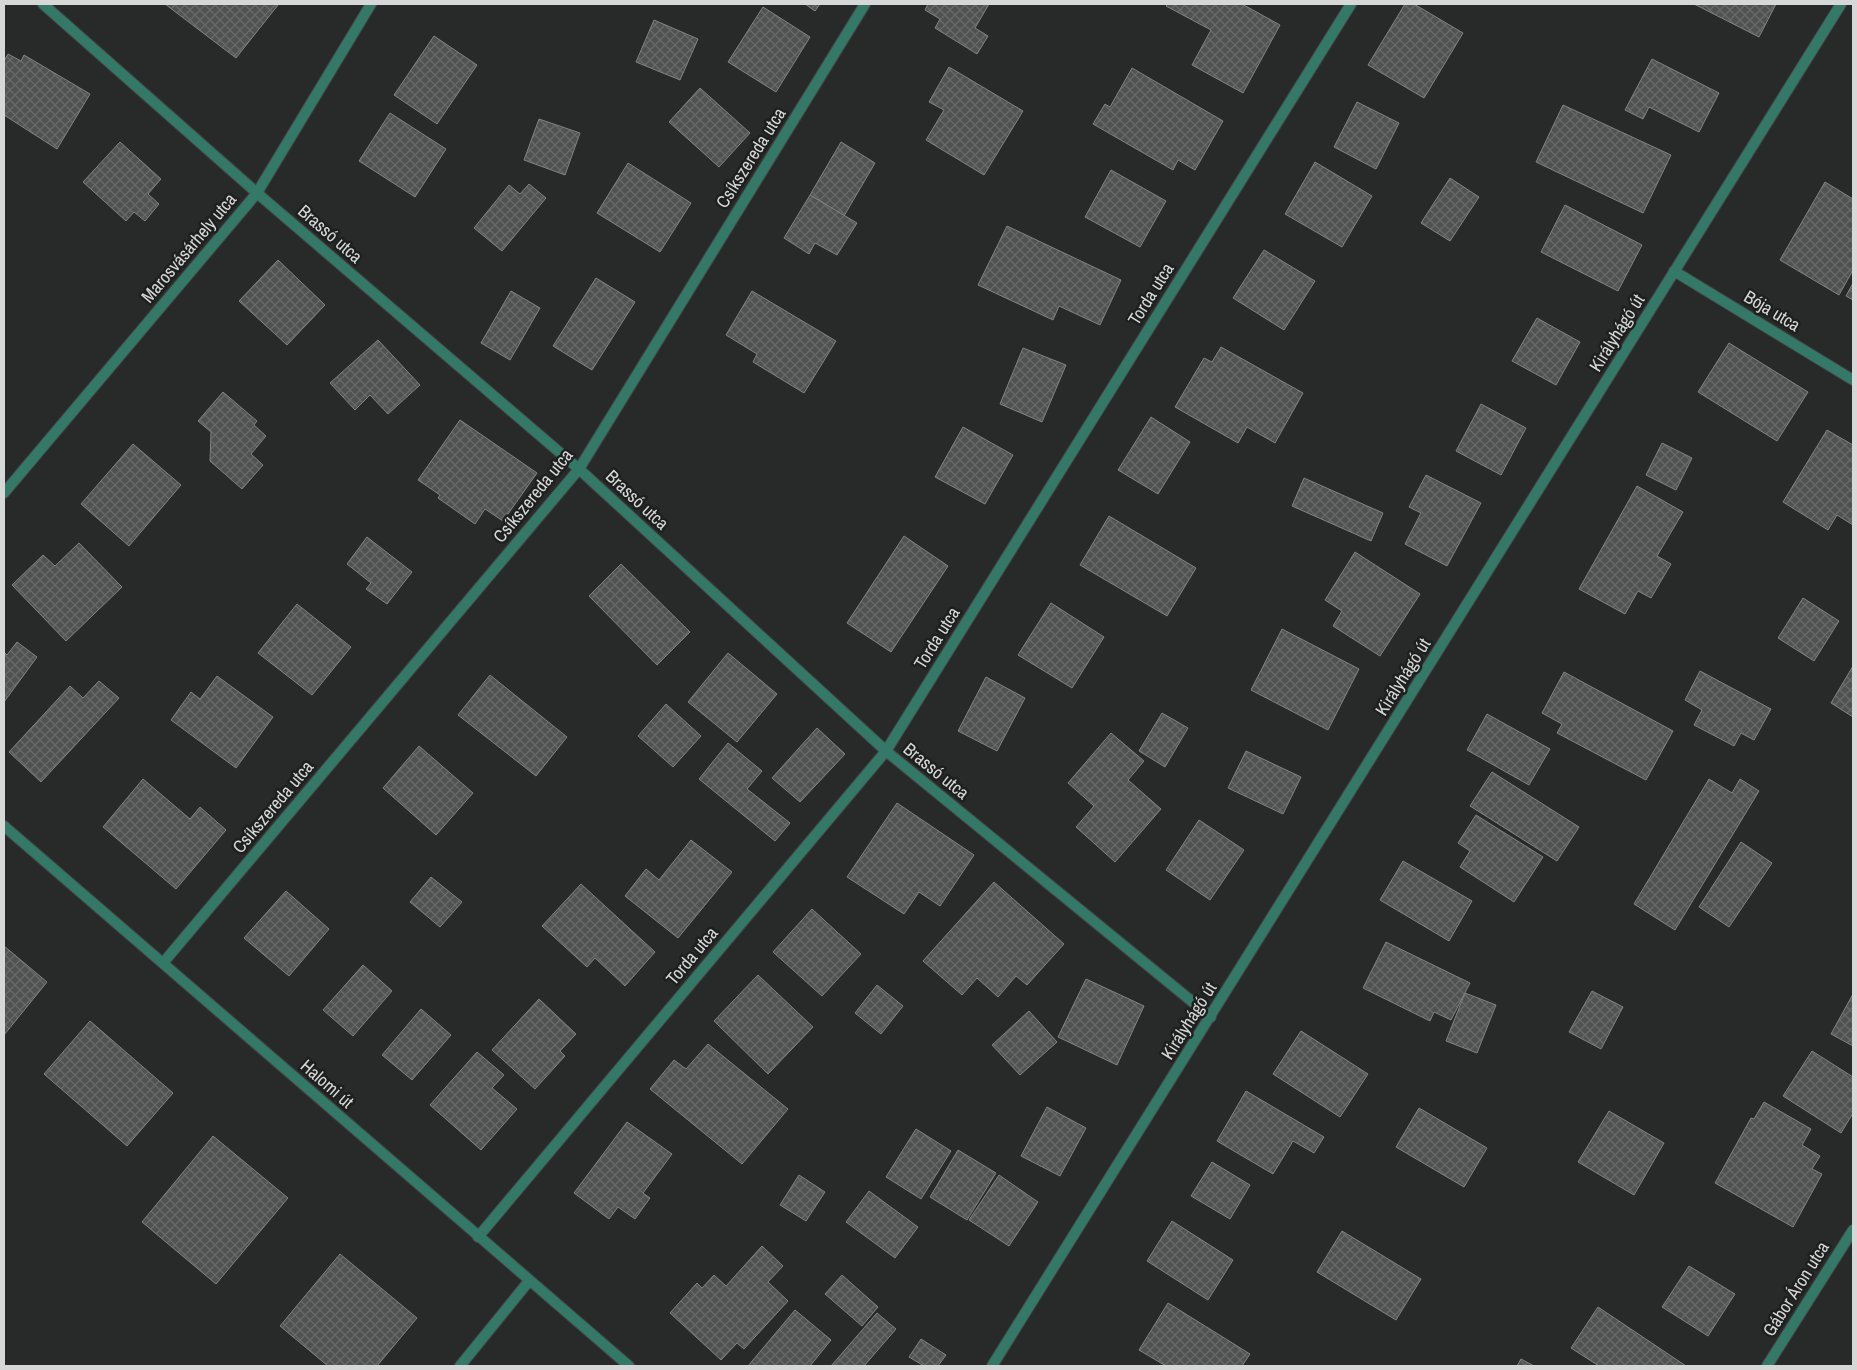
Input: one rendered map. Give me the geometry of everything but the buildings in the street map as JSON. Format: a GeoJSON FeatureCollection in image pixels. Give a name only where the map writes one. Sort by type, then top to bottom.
{"type":"FeatureCollection","features":[{"type":"Feature","properties":{"kind":"street","name":"Brassó utca"},"geometry":{"type":"LineString","coordinates":[[43,4],[257,193],[579,469],[886,751],[1211,1017]]}},
{"type":"Feature","properties":{"kind":"street","name":"Marosvásárhely utca"},"geometry":{"type":"LineString","coordinates":[[4,493],[257,193],[371,4]]}},
{"type":"Feature","properties":{"kind":"street","name":"Csíkszereda utca"},"geometry":{"type":"LineString","coordinates":[[163,963],[579,469],[864,4]]}},
{"type":"Feature","properties":{"kind":"street","name":"Torda utca"},"geometry":{"type":"LineString","coordinates":[[478,1237],[886,751],[1351,4]]}},
{"type":"Feature","properties":{"kind":"street","name":"Királyhágó út"},"geometry":{"type":"LineString","coordinates":[[992,1366],[1841,4]]}},
{"type":"Feature","properties":{"kind":"street","name":"Bója utca"},"geometry":{"type":"LineString","coordinates":[[1674,271],[1853,380]]}},
{"type":"Feature","properties":{"kind":"street","name":"Halomi út"},"geometry":{"type":"LineString","coordinates":[[4,826],[629,1366]]}},
{"type":"Feature","properties":{"kind":"street","name":"Gábor Áron utca"},"geometry":{"type":"LineString","coordinates":[[1767,1366],[1853,1230]]}},
{"type":"Feature","properties":{"kind":"street"},"geometry":{"type":"LineString","coordinates":[[460,1366],[529,1281]]}}]}
